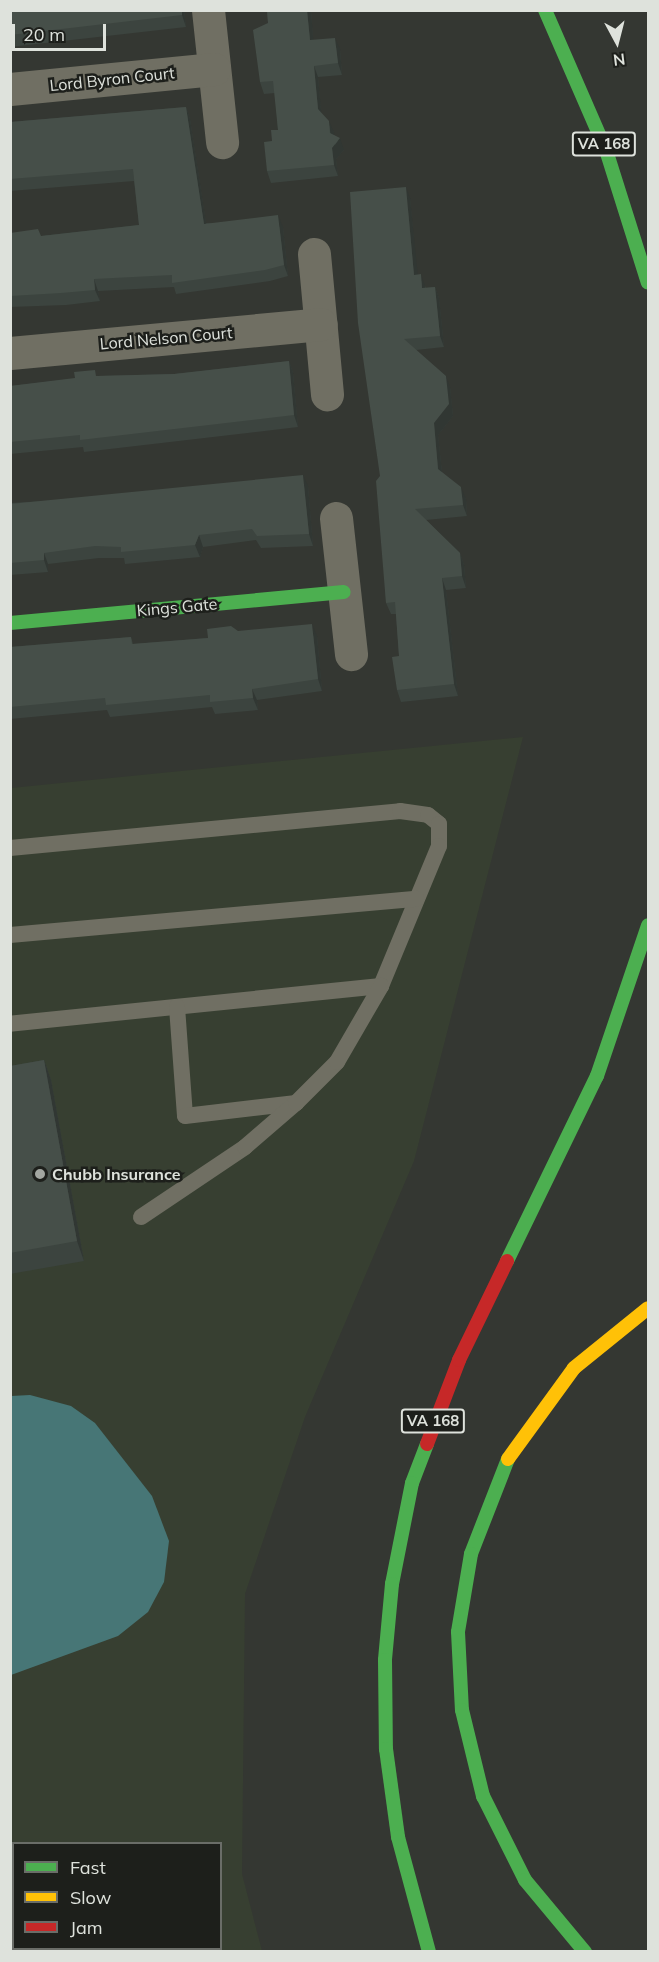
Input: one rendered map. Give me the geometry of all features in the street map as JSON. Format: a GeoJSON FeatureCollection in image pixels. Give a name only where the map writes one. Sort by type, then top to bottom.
{"type":"FeatureCollection","features":[{"type":"Feature","properties":{"kind":"main road","name":"VA 168"},"geometry":{"type":"LineString","coordinates":[[545,10],[606,150],[648,283]]}},
{"type":"Feature","properties":{"kind":"main road","name":"Kings Gate"},"geometry":{"type":"LineString","coordinates":[[10,623],[344,591]]}},
{"type":"Feature","properties":{"kind":"main road","name":"VA 168"},"geometry":{"type":"LineString","coordinates":[[429,1952],[398,1837],[386,1749],[385,1660],[392,1584],[412,1483],[459,1360],[597,1076],[648,925]]}},
{"type":"Feature","properties":{"kind":"main road"},"geometry":{"type":"LineString","coordinates":[[585,1952],[525,1880],[483,1796],[462,1710],[458,1632],[471,1554],[509,1458],[574,1368],[648,1308]]}},
{"type":"Feature","properties":{"kind":"street"},"geometry":{"type":"LineString","coordinates":[[208,10],[222,142]]}},
{"type":"Feature","properties":{"kind":"street","name":"Lord Byron Court"},"geometry":{"type":"LineString","coordinates":[[10,89],[214,69]]}},
{"type":"Feature","properties":{"kind":"street"},"geometry":{"type":"LineString","coordinates":[[314,254],[327,394]]}},
{"type":"Feature","properties":{"kind":"street","name":"Lord Nelson Court"},"geometry":{"type":"LineString","coordinates":[[10,353],[321,324]]}},
{"type":"Feature","properties":{"kind":"street"},"geometry":{"type":"LineString","coordinates":[[336,518],[351,654]]}},
{"type":"Feature","properties":{"kind":"lane"},"geometry":{"type":"LineString","coordinates":[[10,848],[419,813],[439,824],[439,846],[381,986],[337,1062],[296,1103],[245,1147],[141,1217]]}},
{"type":"Feature","properties":{"kind":"lane"},"geometry":{"type":"LineString","coordinates":[[10,934],[416,899]]}},
{"type":"Feature","properties":{"kind":"lane"},"geometry":{"type":"LineString","coordinates":[[10,1024],[381,986]]}},
{"type":"Feature","properties":{"kind":"lane"},"geometry":{"type":"LineString","coordinates":[[177,1007],[185,1116],[296,1103]]}},
{"type":"Feature","properties":{"kind":"shaded area"},"geometry":{"type":"Polygon","coordinates":[[[523,737],[414,1161],[305,1417],[245,1594],[242,1874],[262,1951],[11,1952],[11,788],[523,737]]]}},
{"type":"Feature","properties":{"kind":"water"},"geometry":{"type":"Polygon","coordinates":[[[30,1395],[71,1406],[95,1423],[152,1496],[169,1541],[164,1582],[148,1612],[118,1636],[11,1675],[11,1396],[30,1395]]]}},
{"type":"Feature","properties":{"kind":"building"},"geometry":{"type":"Polygon","coordinates":[[[10,10],[182,10],[182,15],[10,35],[10,10]]]}},
{"type":"Feature","properties":{"kind":"building"},"geometry":{"type":"Polygon","coordinates":[[[267,10],[307,10],[310,40],[335,38],[338,63],[314,66],[318,109],[329,121],[330,133],[340,138],[332,148],[334,165],[267,171],[264,142],[272,141],[271,130],[278,130],[273,81],[260,82],[253,30],[268,23],[267,10]]]}},
{"type":"Feature","properties":{"kind":"building"},"geometry":{"type":"Polygon","coordinates":[[[186,107],[204,224],[278,215],[284,265],[265,270],[172,283],[172,275],[94,279],[95,290],[10,296],[10,233],[38,229],[41,236],[139,225],[133,169],[10,179],[10,122],[186,107]]]}},
{"type":"Feature","properties":{"kind":"building"},"geometry":{"type":"Polygon","coordinates":[[[406,187],[414,275],[421,274],[422,288],[435,287],[440,336],[404,339],[446,376],[449,404],[434,423],[438,469],[461,487],[463,505],[415,509],[460,553],[462,576],[442,578],[454,684],[397,690],[392,657],[399,656],[395,602],[386,603],[376,481],[380,476],[358,323],[350,192],[406,187]]]}},
{"type":"Feature","properties":{"kind":"building"},"geometry":{"type":"Polygon","coordinates":[[[289,361],[294,415],[80,440],[80,435],[10,442],[10,386],[75,378],[74,372],[95,370],[96,376],[174,374],[289,361]]]}},
{"type":"Feature","properties":{"kind":"building"},"geometry":{"type":"Polygon","coordinates":[[[303,475],[309,534],[257,536],[252,529],[199,535],[195,545],[121,552],[121,547],[95,546],[44,553],[44,560],[10,563],[10,504],[303,475]]]}},
{"type":"Feature","properties":{"kind":"building"},"geometry":{"type":"Polygon","coordinates":[[[312,624],[318,679],[252,689],[253,698],[210,702],[210,695],[106,705],[105,698],[10,707],[10,647],[131,637],[132,644],[208,638],[207,629],[231,626],[238,631],[312,624]]]}},
{"type":"Feature","properties":{"kind":"building","name":"Chubb Insurance"},"geometry":{"type":"Polygon","coordinates":[[[44,1060],[77,1241],[10,1253],[10,1066],[44,1060]]]}},
{"type":"Feature","properties":{"kind":"traffic: fast"},"geometry":{"type":"LineString","coordinates":[[545,10],[606,150],[648,283]]}},
{"type":"Feature","properties":{"kind":"traffic: fast"},"geometry":{"type":"LineString","coordinates":[[10,623],[344,592]]}},
{"type":"Feature","properties":{"kind":"traffic: fast"},"geometry":{"type":"LineString","coordinates":[[507,1261],[597,1076],[648,925]]}},
{"type":"Feature","properties":{"kind":"traffic: fast"},"geometry":{"type":"LineString","coordinates":[[427,1444],[412,1483],[392,1584],[385,1660],[386,1749],[398,1837],[429,1952]]}},
{"type":"Feature","properties":{"kind":"traffic: fast"},"geometry":{"type":"LineString","coordinates":[[508,1459],[471,1554],[458,1632],[462,1710],[483,1796],[525,1880],[585,1952]]}},
{"type":"Feature","properties":{"kind":"traffic: slow"},"geometry":{"type":"LineString","coordinates":[[508,1459],[574,1368],[648,1308]]}},
{"type":"Feature","properties":{"kind":"traffic: jam"},"geometry":{"type":"LineString","coordinates":[[427,1444],[459,1360],[507,1261]]}},
{"type":"Feature","properties":{"kind":"place","name":"Chubb Insurance"},"geometry":{"type":"Point","coordinates":[40,1174]}}]}
